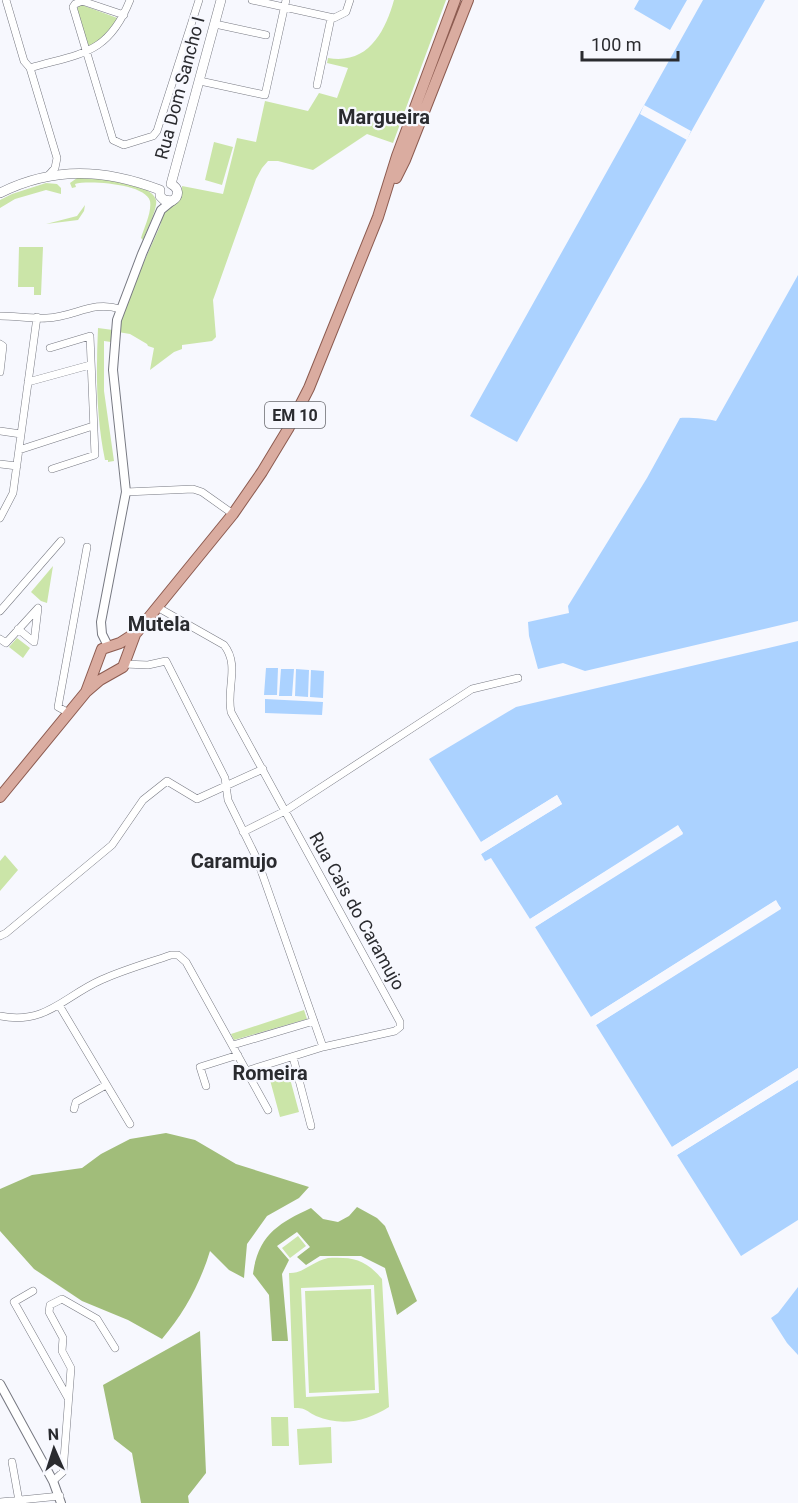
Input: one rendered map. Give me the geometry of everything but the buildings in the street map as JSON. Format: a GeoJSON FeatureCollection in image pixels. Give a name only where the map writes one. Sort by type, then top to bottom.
{"type":"FeatureCollection","features":[{"type":"Feature","properties":{"kind":"main road","name":"Rua Dom Sancho I"},"geometry":{"type":"LineString","coordinates":[[171,184],[221,0]]}},
{"type":"Feature","properties":{"kind":"main road","name":"EM 10"},"geometry":{"type":"LineString","coordinates":[[386,196],[397,156],[455,0]]}},
{"type":"Feature","properties":{"kind":"main road","name":"EM 10"},"geometry":{"type":"LineString","coordinates":[[86,692],[102,650],[120,643],[136,632],[233,514],[288,429],[309,388],[386,196],[405,160],[468,0]]}},
{"type":"Feature","properties":{"kind":"main road"},"geometry":{"type":"LineString","coordinates":[[0,193],[47,177],[70,173],[115,176],[160,190]]}},
{"type":"Feature","properties":{"kind":"main road"},"geometry":{"type":"LineString","coordinates":[[171,184],[176,187],[178,193],[176,198],[172,201],[164,200],[160,196],[160,190],[164,185],[171,184]]}},
{"type":"Feature","properties":{"kind":"main road","name":"EM 10"},"geometry":{"type":"LineString","coordinates":[[2,790],[86,692],[100,680],[120,669],[125,662],[136,632]]}},
{"type":"Feature","properties":{"kind":"main road"},"geometry":{"type":"LineString","coordinates":[[110,645],[122,649],[125,662]]}},
{"type":"Feature","properties":{"kind":"main road"},"geometry":{"type":"LineString","coordinates":[[99,656],[101,667],[114,672]]}},
{"type":"Feature","properties":{"kind":"street"},"geometry":{"type":"LineString","coordinates":[[6,0],[24,61],[30,68],[57,158],[55,168],[47,177]]}},
{"type":"Feature","properties":{"kind":"street"},"geometry":{"type":"LineString","coordinates":[[30,68],[99,45],[112,35],[130,0]]}},
{"type":"Feature","properties":{"kind":"street"},"geometry":{"type":"LineString","coordinates":[[124,15],[82,2],[75,4],[73,11],[113,140],[124,145],[153,136],[157,130],[199,0]]}},
{"type":"Feature","properties":{"kind":"street"},"geometry":{"type":"LineString","coordinates":[[252,0],[285,4],[332,18],[344,14],[350,0]]}},
{"type":"Feature","properties":{"kind":"street"},"geometry":{"type":"LineString","coordinates":[[200,81],[265,95],[285,4]]}},
{"type":"Feature","properties":{"kind":"street"},"geometry":{"type":"LineString","coordinates":[[317,85],[332,18]]}},
{"type":"Feature","properties":{"kind":"street"},"geometry":{"type":"LineString","coordinates":[[214,24],[266,35]]}},
{"type":"Feature","properties":{"kind":"street"},"geometry":{"type":"LineString","coordinates":[[110,645],[102,634],[101,622],[126,492],[113,370],[114,337],[120,309],[142,254],[161,210],[172,201]]}},
{"type":"Feature","properties":{"kind":"street"},"geometry":{"type":"LineString","coordinates":[[0,316],[48,318],[95,306],[108,305],[120,309]]}},
{"type":"Feature","properties":{"kind":"street"},"geometry":{"type":"LineString","coordinates":[[0,518],[13,493],[37,317]]}},
{"type":"Feature","properties":{"kind":"street"},"geometry":{"type":"LineString","coordinates":[[50,348],[90,336],[96,454],[52,468]]}},
{"type":"Feature","properties":{"kind":"street"},"geometry":{"type":"LineString","coordinates":[[0,344],[3,346],[0,372]]}},
{"type":"Feature","properties":{"kind":"street"},"geometry":{"type":"LineString","coordinates":[[28,382],[90,365]]}},
{"type":"Feature","properties":{"kind":"street"},"geometry":{"type":"LineString","coordinates":[[19,450],[93,426]]}},
{"type":"Feature","properties":{"kind":"street"},"geometry":{"type":"LineString","coordinates":[[0,431],[21,434]]}},
{"type":"Feature","properties":{"kind":"street"},"geometry":{"type":"LineString","coordinates":[[0,464],[17,466]]}},
{"type":"Feature","properties":{"kind":"street"},"geometry":{"type":"LineString","coordinates":[[126,492],[193,489],[202,492],[233,514]]}},
{"type":"Feature","properties":{"kind":"street"},"geometry":{"type":"LineString","coordinates":[[1,607],[62,542]]}},
{"type":"Feature","properties":{"kind":"street"},"geometry":{"type":"LineString","coordinates":[[69,713],[58,707],[87,547]]}},
{"type":"Feature","properties":{"kind":"street","name":"Rua Cais do Caramujo"},"geometry":{"type":"LineString","coordinates":[[157,607],[224,645],[230,652],[232,663],[231,712],[399,1019],[400,1027],[395,1031],[322,1047]]}},
{"type":"Feature","properties":{"kind":"street"},"geometry":{"type":"LineString","coordinates":[[0,639],[6,644],[18,629]]}},
{"type":"Feature","properties":{"kind":"street"},"geometry":{"type":"LineString","coordinates":[[125,662],[148,665],[166,661],[225,778],[228,800],[257,859],[322,1047],[246,1071]]}},
{"type":"Feature","properties":{"kind":"street"},"geometry":{"type":"LineString","coordinates":[[243,832],[285,811],[472,689],[518,678]]}},
{"type":"Feature","properties":{"kind":"street"},"geometry":{"type":"LineString","coordinates":[[0,936],[112,845],[143,800],[162,783],[168,781],[197,799],[263,769]]}},
{"type":"Feature","properties":{"kind":"street"},"geometry":{"type":"LineString","coordinates":[[0,1016],[27,1019],[59,1005],[100,981],[176,955],[184,960],[268,1110]]}},
{"type":"Feature","properties":{"kind":"street"},"geometry":{"type":"LineString","coordinates":[[59,1005],[130,1124]]}},
{"type":"Feature","properties":{"kind":"street"},"geometry":{"type":"LineString","coordinates":[[233,1045],[314,1021]]}},
{"type":"Feature","properties":{"kind":"street"},"geometry":{"type":"LineString","coordinates":[[206,1086],[200,1067],[238,1055]]}},
{"type":"Feature","properties":{"kind":"street"},"geometry":{"type":"LineString","coordinates":[[293,1056],[311,1126]]}},
{"type":"Feature","properties":{"kind":"street"},"geometry":{"type":"LineString","coordinates":[[74,1109],[76,1102],[106,1085]]}},
{"type":"Feature","properties":{"kind":"street"},"geometry":{"type":"LineString","coordinates":[[33,1291],[14,1302],[68,1398]]}},
{"type":"Feature","properties":{"kind":"street"},"geometry":{"type":"LineString","coordinates":[[53,1481],[63,1472],[71,1368],[62,1351],[63,1338],[48,1310],[52,1303],[63,1299],[96,1318],[115,1348]]}},
{"type":"Feature","properties":{"kind":"street"},"geometry":{"type":"LineString","coordinates":[[0,1384],[53,1481],[60,1500],[0,1502]]}},
{"type":"Feature","properties":{"kind":"street"},"geometry":{"type":"LineString","coordinates":[[12,1462],[19,1501]]}},
{"type":"Feature","properties":{"kind":"green space"},"geometry":{"type":"Polygon","coordinates":[[[394,0],[446,0],[393,143],[367,134],[313,170],[278,161],[268,161],[256,179],[213,300],[216,337],[212,341],[182,345],[182,349],[174,352],[150,370],[154,348],[130,334],[118,332],[126,302],[160,226],[164,211],[179,198],[182,186],[223,194],[237,138],[256,142],[265,101],[308,111],[319,93],[337,98],[348,68],[327,63],[328,58],[342,59],[354,56],[373,44],[386,24],[394,0]]]}},
{"type":"Feature","properties":{"kind":"green space"},"geometry":{"type":"Polygon","coordinates":[[[82,5],[120,19],[110,33],[88,48],[77,10],[78,6],[82,5]]]}},
{"type":"Feature","properties":{"kind":"green space"},"geometry":{"type":"Polygon","coordinates":[[[214,142],[233,147],[222,185],[205,180],[214,142]]]}},
{"type":"Feature","properties":{"kind":"green space"},"geometry":{"type":"Polygon","coordinates":[[[77,178],[121,182],[152,194],[156,204],[143,240],[141,238],[150,205],[146,195],[128,187],[104,183],[75,184],[76,187],[72,188],[70,183],[77,178]]]}},
{"type":"Feature","properties":{"kind":"green space"},"geometry":{"type":"Polygon","coordinates":[[[46,183],[57,184],[61,188],[61,194],[46,190],[15,199],[0,208],[0,200],[46,183]]]}},
{"type":"Feature","properties":{"kind":"green space"},"geometry":{"type":"Polygon","coordinates":[[[85,205],[78,220],[46,224],[77,216],[85,205]]]}},
{"type":"Feature","properties":{"kind":"green space"},"geometry":{"type":"Polygon","coordinates":[[[19,247],[43,247],[41,295],[34,295],[34,287],[18,287],[19,247]]]}},
{"type":"Feature","properties":{"kind":"green space"},"geometry":{"type":"Polygon","coordinates":[[[98,328],[113,330],[111,342],[104,341],[104,391],[114,461],[108,462],[105,460],[98,411],[98,328]]]}},
{"type":"Feature","properties":{"kind":"green space"},"geometry":{"type":"Polygon","coordinates":[[[53,566],[47,603],[31,592],[53,566]]]}},
{"type":"Feature","properties":{"kind":"green space"},"geometry":{"type":"Polygon","coordinates":[[[17,638],[30,648],[23,658],[9,647],[17,638]]]}},
{"type":"Feature","properties":{"kind":"green space"},"geometry":{"type":"Polygon","coordinates":[[[5,855],[18,870],[0,891],[0,861],[5,855]]]}},
{"type":"Feature","properties":{"kind":"green space"},"geometry":{"type":"Polygon","coordinates":[[[304,1010],[307,1019],[234,1040],[231,1034],[304,1010]]]}},
{"type":"Feature","properties":{"kind":"green space"},"geometry":{"type":"Polygon","coordinates":[[[289,1075],[299,1112],[280,1117],[270,1080],[289,1075]]]}},
{"type":"Feature","properties":{"kind":"green space"},"geometry":{"type":"Polygon","coordinates":[[[166,1133],[195,1140],[236,1164],[309,1187],[299,1198],[267,1216],[247,1244],[244,1278],[229,1270],[210,1251],[190,1298],[162,1339],[128,1320],[82,1301],[34,1269],[0,1231],[0,1189],[32,1175],[82,1168],[101,1154],[130,1139],[166,1133]]]}},
{"type":"Feature","properties":{"kind":"green space"},"geometry":{"type":"Polygon","coordinates":[[[357,1207],[377,1218],[385,1226],[417,1301],[397,1315],[385,1268],[361,1256],[320,1256],[306,1265],[297,1257],[310,1247],[297,1232],[277,1246],[289,1260],[282,1274],[288,1341],[272,1341],[269,1295],[253,1274],[265,1240],[280,1225],[311,1208],[323,1219],[338,1222],[349,1216],[357,1207]]]}},
{"type":"Feature","properties":{"kind":"green space"},"geometry":{"type":"Polygon","coordinates":[[[298,1236],[306,1246],[290,1258],[282,1248],[298,1236]]]}},
{"type":"Feature","properties":{"kind":"green space"},"geometry":{"type":"Polygon","coordinates":[[[328,1258],[352,1259],[370,1267],[382,1279],[389,1407],[372,1416],[354,1421],[335,1421],[316,1416],[304,1409],[294,1408],[289,1273],[299,1272],[328,1258]],[[374,1285],[301,1288],[306,1397],[379,1393],[374,1285]]]}},
{"type":"Feature","properties":{"kind":"green space"},"geometry":{"type":"Polygon","coordinates":[[[371,1289],[375,1390],[309,1393],[305,1291],[371,1289]]]}},
{"type":"Feature","properties":{"kind":"green space"},"geometry":{"type":"Polygon","coordinates":[[[200,1331],[206,1473],[188,1496],[189,1503],[141,1503],[132,1453],[114,1439],[103,1385],[200,1331]]]}},
{"type":"Feature","properties":{"kind":"green space"},"geometry":{"type":"Polygon","coordinates":[[[271,1417],[288,1417],[289,1446],[272,1446],[271,1417]]]}},
{"type":"Feature","properties":{"kind":"green space"},"geometry":{"type":"Polygon","coordinates":[[[331,1427],[332,1463],[299,1465],[297,1429],[331,1427]]]}},
{"type":"Feature","properties":{"kind":"water"},"geometry":{"type":"Polygon","coordinates":[[[639,0],[687,0],[670,30],[634,9],[639,0]]]}},
{"type":"Feature","properties":{"kind":"water"},"geometry":{"type":"Polygon","coordinates":[[[703,0],[765,0],[517,442],[470,416],[703,0]]]}},
{"type":"Feature","properties":{"kind":"water"},"geometry":{"type":"Polygon","coordinates":[[[798,275],[798,621],[585,671],[563,663],[538,669],[529,636],[528,622],[569,613],[568,606],[647,478],[680,418],[716,421],[798,275]]]}},
{"type":"Feature","properties":{"kind":"water"},"geometry":{"type":"Polygon","coordinates":[[[798,641],[798,1068],[672,1147],[596,1025],[781,908],[775,901],[591,1017],[535,927],[683,833],[678,826],[530,919],[491,858],[485,861],[481,854],[562,804],[557,795],[481,842],[429,759],[516,707],[798,641]]]}},
{"type":"Feature","properties":{"kind":"water"},"geometry":{"type":"Polygon","coordinates":[[[266,668],[278,668],[277,695],[264,695],[266,668]]]}},
{"type":"Feature","properties":{"kind":"water"},"geometry":{"type":"Polygon","coordinates":[[[281,669],[294,669],[292,696],[279,696],[281,669]]]}},
{"type":"Feature","properties":{"kind":"water"},"geometry":{"type":"Polygon","coordinates":[[[296,669],[309,670],[308,697],[295,696],[296,669]]]}},
{"type":"Feature","properties":{"kind":"water"},"geometry":{"type":"Polygon","coordinates":[[[311,670],[324,671],[323,698],[310,697],[311,670]]]}},
{"type":"Feature","properties":{"kind":"water"},"geometry":{"type":"Polygon","coordinates":[[[265,699],[323,702],[322,715],[265,713],[265,699]]]}},
{"type":"Feature","properties":{"kind":"water"},"geometry":{"type":"Polygon","coordinates":[[[798,1080],[798,1220],[741,1256],[677,1155],[798,1080]]]}},
{"type":"Feature","properties":{"kind":"water"},"geometry":{"type":"Polygon","coordinates":[[[798,1287],[798,1355],[787,1343],[771,1318],[778,1313],[798,1287]]]}},
{"type":"Feature","properties":{"kind":"pier"},"geometry":{"type":"Polygon","coordinates":[[[644,105],[691,131],[687,140],[640,114],[644,105]]]}},
{"type":"Feature","properties":{"kind":"pier"},"geometry":{"type":"Polygon","coordinates":[[[557,795],[562,804],[481,854],[479,852],[558,803],[556,799],[483,845],[478,844],[557,795]]]}},
{"type":"Feature","properties":{"kind":"pier"},"geometry":{"type":"Polygon","coordinates":[[[678,825],[683,834],[535,927],[533,924],[679,833],[677,829],[531,921],[530,919],[678,825]]]}},
{"type":"Feature","properties":{"kind":"pier"},"geometry":{"type":"Polygon","coordinates":[[[776,900],[781,909],[596,1025],[594,1023],[777,908],[775,904],[592,1019],[591,1017],[776,900]]]}},
{"type":"Feature","properties":{"kind":"pier"},"geometry":{"type":"Polygon","coordinates":[[[798,1068],[798,1072],[674,1150],[672,1147],[798,1068]]]}},
{"type":"Feature","properties":{"kind":"pier"},"geometry":{"type":"Polygon","coordinates":[[[798,1077],[798,1080],[677,1155],[676,1153],[798,1077]]]}},
{"type":"Feature","properties":{"kind":"district","name":"Margueira"},"geometry":{"type":"Point","coordinates":[384,117]}},
{"type":"Feature","properties":{"kind":"district","name":"Mutela"},"geometry":{"type":"Point","coordinates":[159,624]}},
{"type":"Feature","properties":{"kind":"district","name":"Caramujo"},"geometry":{"type":"Point","coordinates":[234,861]}},
{"type":"Feature","properties":{"kind":"district","name":"Romeira"},"geometry":{"type":"Point","coordinates":[270,1073]}}]}
